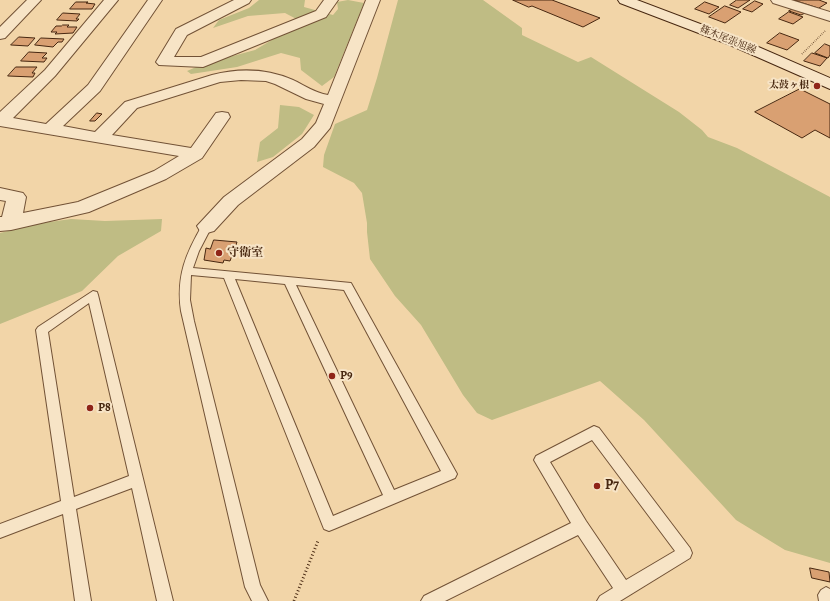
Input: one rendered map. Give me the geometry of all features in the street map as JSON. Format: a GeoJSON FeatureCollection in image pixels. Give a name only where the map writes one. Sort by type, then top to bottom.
{"type":"FeatureCollection","features":[{"type":"Feature","properties":{"kind":"street"},"geometry":{"type":"LineString","coordinates":[[0,35],[34,0]]}},
{"type":"Feature","properties":{"kind":"street"},"geometry":{"type":"LineString","coordinates":[[111,0],[50,73],[0,121],[196,154]]}},
{"type":"Feature","properties":{"kind":"street"},"geometry":{"type":"LineString","coordinates":[[50,129],[94,88],[155,0]]}},
{"type":"Feature","properties":{"kind":"street"},"geometry":{"type":"LineString","coordinates":[[244,0],[181,32],[164,62],[203,62],[321,14],[331,0]]}},
{"type":"Feature","properties":{"kind":"street"},"geometry":{"type":"LineString","coordinates":[[207,226],[231,201],[308,143],[324,124],[373,0]]}},
{"type":"Feature","properties":{"kind":"street","name":"篠木尾張旭線"},"geometry":{"type":"LineString","coordinates":[[625,0],[735,42],[830,84]]}},
{"type":"Feature","properties":{"kind":"street"},"geometry":{"type":"LineString","coordinates":[[778,0],[830,17]]}},
{"type":"Feature","properties":{"kind":"street"},"geometry":{"type":"LineString","coordinates":[[100,137],[131,105],[218,78],[233,76],[266,77],[280,80],[320,99],[333,100]]}},
{"type":"Feature","properties":{"kind":"street"},"geometry":{"type":"LineString","coordinates":[[5,223],[82,207],[160,175],[196,154],[222,117]]}},
{"type":"Feature","properties":{"kind":"street"},"geometry":{"type":"LineString","coordinates":[[0,194],[16,197],[5,223]]}},
{"type":"Feature","properties":{"kind":"lane"},"geometry":{"type":"LineString","coordinates":[[207,226],[197,244],[185,279],[184,300],[187,319],[197,351],[218,446],[253,586],[260,601]]}},
{"type":"Feature","properties":{"kind":"lane"},"geometry":{"type":"LineString","coordinates":[[188,271],[347,286],[450,474],[329,524],[228,275]]}},
{"type":"Feature","properties":{"kind":"lane"},"geometry":{"type":"LineString","coordinates":[[289,281],[391,498]]}},
{"type":"Feature","properties":{"kind":"lane"},"geometry":{"type":"LineString","coordinates":[[83,601],[70,505],[42,330],[92,295],[165,601]]}},
{"type":"Feature","properties":{"kind":"lane"},"geometry":{"type":"LineString","coordinates":[[606,601],[624,590],[685,552],[594,432],[542,460],[581,526],[624,590]]}},
{"type":"Feature","properties":{"kind":"lane"},"geometry":{"type":"LineString","coordinates":[[0,530],[136,480]]}},
{"type":"Feature","properties":{"kind":"lane"},"geometry":{"type":"LineString","coordinates":[[429,601],[581,526]]}},
{"type":"Feature","properties":{"kind":"path"},"geometry":{"type":"LineString","coordinates":[[789,66],[825,31]]}},
{"type":"Feature","properties":{"kind":"path"},"geometry":{"type":"LineString","coordinates":[[294,601],[318,541]]}},
{"type":"Feature","properties":{"kind":"shaded area"},"geometry":{"type":"Polygon","coordinates":[[[259,0],[305,0],[304,7],[333,15],[338,9],[337,2],[348,0],[364,3],[334,77],[322,86],[301,70],[300,58],[281,53],[237,67],[191,74],[187,71],[203,64],[255,50],[302,22],[285,13],[248,16],[213,28],[219,20],[249,8],[259,0]]]}},
{"type":"Feature","properties":{"kind":"shaded area"},"geometry":{"type":"Polygon","coordinates":[[[398,0],[483,0],[522,28],[522,35],[578,62],[591,57],[679,112],[702,130],[708,137],[737,148],[830,197],[830,563],[785,550],[736,520],[644,420],[600,381],[492,420],[477,413],[463,395],[421,325],[395,296],[370,259],[367,223],[362,193],[354,183],[323,167],[324,155],[335,124],[367,110],[398,0]]]}},
{"type":"Feature","properties":{"kind":"shaded area"},"geometry":{"type":"Polygon","coordinates":[[[280,105],[299,107],[314,115],[302,134],[273,157],[257,162],[260,142],[278,128],[280,105]]]}},
{"type":"Feature","properties":{"kind":"shaded area"},"geometry":{"type":"Polygon","coordinates":[[[71,219],[105,221],[162,219],[161,231],[118,256],[82,291],[0,324],[0,233],[35,224],[71,219]]]}},
{"type":"Feature","properties":{"kind":"building"},"geometry":{"type":"Polygon","coordinates":[[[513,0],[552,0],[600,18],[583,27],[532,6],[529,7],[513,0]]]}},
{"type":"Feature","properties":{"kind":"building"},"geometry":{"type":"Polygon","coordinates":[[[737,0],[750,0],[738,8],[730,5],[737,0]]]}},
{"type":"Feature","properties":{"kind":"building"},"geometry":{"type":"Polygon","coordinates":[[[794,0],[819,0],[827,3],[819,8],[794,0]]]}},
{"type":"Feature","properties":{"kind":"building"},"geometry":{"type":"Polygon","coordinates":[[[755,1],[763,4],[752,12],[743,9],[755,1]]]}},
{"type":"Feature","properties":{"kind":"building"},"geometry":{"type":"Polygon","coordinates":[[[76,2],[88,2],[86,3],[95,4],[92,9],[70,9],[76,2]]]}},
{"type":"Feature","properties":{"kind":"building"},"geometry":{"type":"Polygon","coordinates":[[[705,2],[719,7],[709,14],[695,9],[705,2]]]}},
{"type":"Feature","properties":{"kind":"building"},"geometry":{"type":"Polygon","coordinates":[[[725,6],[741,12],[725,23],[709,17],[725,6]]]}},
{"type":"Feature","properties":{"kind":"building"},"geometry":{"type":"Polygon","coordinates":[[[793,9],[805,13],[801,15],[789,11],[793,9]]]}},
{"type":"Feature","properties":{"kind":"building"},"geometry":{"type":"Polygon","coordinates":[[[789,12],[803,17],[793,24],[779,19],[789,12]]]}},
{"type":"Feature","properties":{"kind":"building"},"geometry":{"type":"Polygon","coordinates":[[[63,13],[80,14],[76,19],[79,19],[77,21],[57,20],[63,13]]]}},
{"type":"Feature","properties":{"kind":"building"},"geometry":{"type":"Polygon","coordinates":[[[69,25],[67,27],[77,27],[73,33],[55,34],[57,32],[51,32],[56,26],[69,25]]]}},
{"type":"Feature","properties":{"kind":"building"},"geometry":{"type":"Polygon","coordinates":[[[780,33],[799,40],[787,50],[767,43],[780,33]]]}},
{"type":"Feature","properties":{"kind":"building"},"geometry":{"type":"Polygon","coordinates":[[[19,37],[35,38],[28,46],[11,45],[19,37]]]}},
{"type":"Feature","properties":{"kind":"building"},"geometry":{"type":"Polygon","coordinates":[[[41,38],[64,39],[62,42],[58,42],[53,47],[35,45],[41,38]]]}},
{"type":"Feature","properties":{"kind":"building"},"geometry":{"type":"Polygon","coordinates":[[[825,44],[830,46],[830,55],[828,58],[815,53],[825,44]]]}},
{"type":"Feature","properties":{"kind":"building"},"geometry":{"type":"Polygon","coordinates":[[[29,52],[47,53],[42,58],[47,58],[44,62],[21,61],[29,52]]]}},
{"type":"Feature","properties":{"kind":"building"},"geometry":{"type":"Polygon","coordinates":[[[812,53],[827,58],[820,66],[804,61],[812,53]]]}},
{"type":"Feature","properties":{"kind":"building"},"geometry":{"type":"Polygon","coordinates":[[[16,67],[37,67],[32,73],[35,73],[33,77],[8,76],[16,67]]]}},
{"type":"Feature","properties":{"kind":"building"},"geometry":{"type":"Polygon","coordinates":[[[800,89],[830,104],[830,138],[815,130],[802,138],[755,112],[800,89]]]}},
{"type":"Feature","properties":{"kind":"building"},"geometry":{"type":"Polygon","coordinates":[[[97,113],[102,114],[95,121],[90,121],[97,113]]]}},
{"type":"Feature","properties":{"kind":"building","name":"守衛室"},"geometry":{"type":"Polygon","coordinates":[[[214,240],[237,242],[230,261],[224,260],[223,263],[204,260],[206,248],[210,249],[214,240]]]}},
{"type":"Feature","properties":{"kind":"building"},"geometry":{"type":"Polygon","coordinates":[[[810,568],[829,572],[830,582],[812,578],[810,568]]]}},
{"type":"Feature","properties":{"kind":"place","name":"太鼓ヶ根"},"geometry":{"type":"Point","coordinates":[817,86]}},
{"type":"Feature","properties":{"kind":"place","name":"守衛室"},"geometry":{"type":"Point","coordinates":[219,253]}},
{"type":"Feature","properties":{"kind":"place","name":"P9"},"geometry":{"type":"Point","coordinates":[332,376]}},
{"type":"Feature","properties":{"kind":"place","name":"P8"},"geometry":{"type":"Point","coordinates":[90,408]}},
{"type":"Feature","properties":{"kind":"place","name":"P7"},"geometry":{"type":"Point","coordinates":[597,486]}}]}
